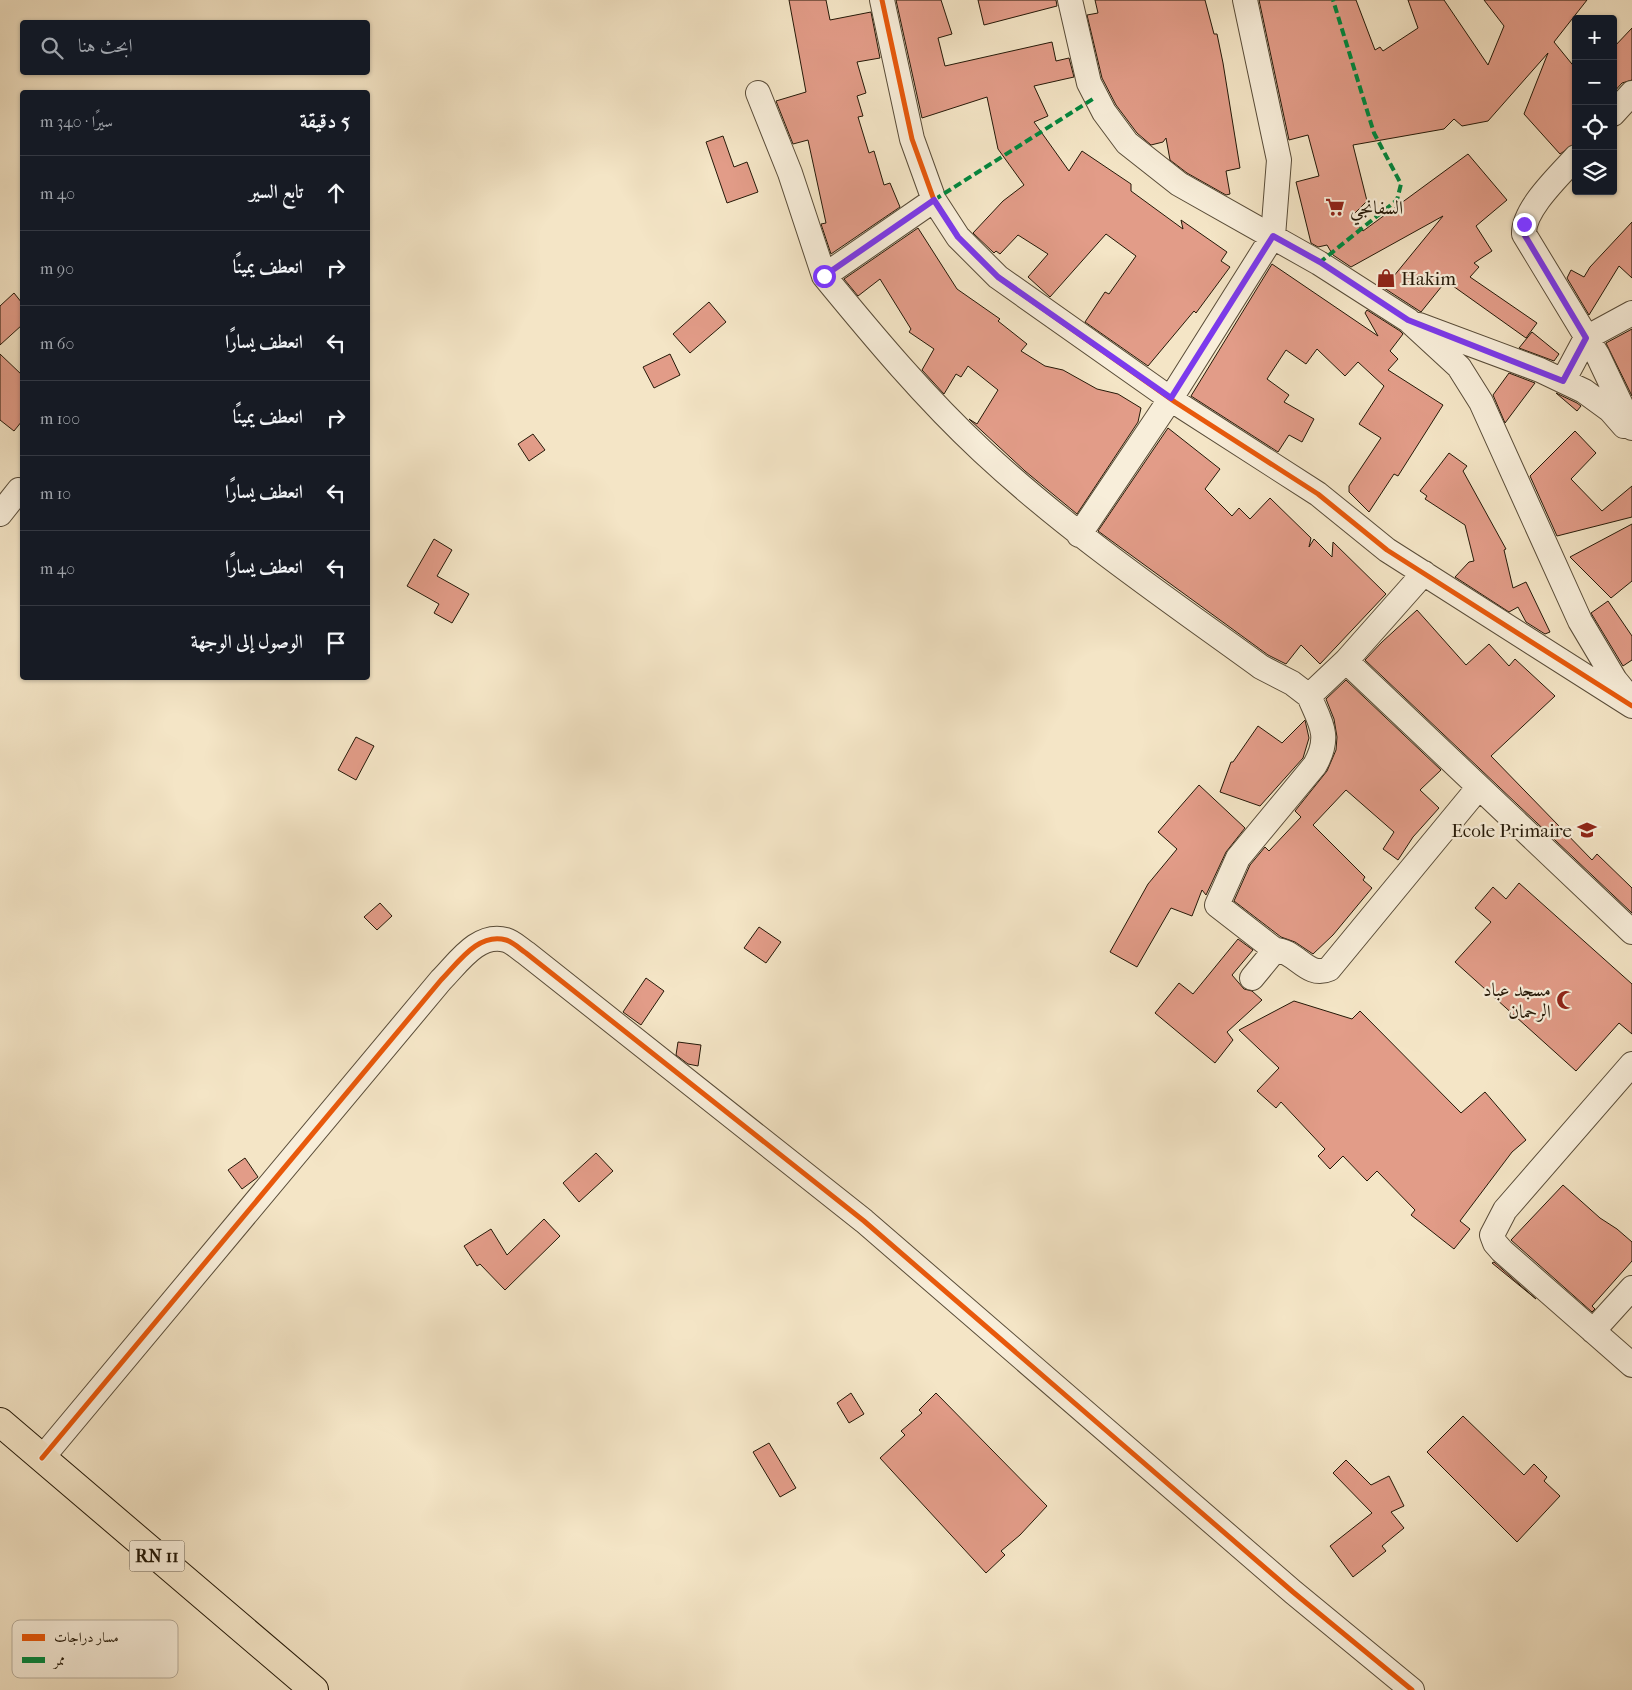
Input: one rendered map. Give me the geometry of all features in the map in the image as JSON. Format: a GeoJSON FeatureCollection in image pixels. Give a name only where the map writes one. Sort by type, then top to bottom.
{"type":"FeatureCollection","features":[{"type":"Feature","properties":{"kind":"main road","name":"RN 11"},"geometry":{"type":"LineString","coordinates":[[0,1422],[314,1690]]}},
{"type":"Feature","properties":{"kind":"street"},"geometry":{"type":"LineString","coordinates":[[882,0],[912,139],[934,200],[958,237],[998,277],[1171,398],[1318,494],[1387,550],[1632,706]]}},
{"type":"Feature","properties":{"kind":"street"},"geometry":{"type":"LineString","coordinates":[[1070,0],[1089,83],[1104,112],[1127,143],[1179,184],[1320,262],[1408,320],[1459,366],[1481,402],[1580,621],[1615,680],[1632,701]]}},
{"type":"Feature","properties":{"kind":"street"},"geometry":{"type":"LineString","coordinates":[[1079,535],[1171,398],[1273,236],[1279,160],[1245,0]]}},
{"type":"Feature","properties":{"kind":"street"},"geometry":{"type":"LineString","coordinates":[[758,93],[790,173],[824,276],[926,395],[983,452],[1079,535],[1261,667],[1292,683],[1309,696],[1324,731],[1324,749],[1315,764],[1238,858],[1217,905],[1275,950],[1286,952],[1313,971],[1322,973],[1329,970],[1479,787]]}},
{"type":"Feature","properties":{"kind":"street"},"geometry":{"type":"LineString","coordinates":[[1617,110],[1632,93]]}},
{"type":"Feature","properties":{"kind":"street"},"geometry":{"type":"LineString","coordinates":[[1572,162],[1530,213],[1524,224],[1524,234],[1598,356],[1632,428]]}},
{"type":"Feature","properties":{"kind":"street"},"geometry":{"type":"LineString","coordinates":[[824,276],[934,200]]}},
{"type":"Feature","properties":{"kind":"street"},"geometry":{"type":"LineString","coordinates":[[1563,381],[1586,338],[1632,313]]}},
{"type":"Feature","properties":{"kind":"street"},"geometry":{"type":"LineString","coordinates":[[1408,320],[1584,390],[1610,410],[1632,435]]}},
{"type":"Feature","properties":{"kind":"street"},"geometry":{"type":"LineString","coordinates":[[0,514],[19,490]]}},
{"type":"Feature","properties":{"kind":"street"},"geometry":{"type":"LineString","coordinates":[[1309,696],[1346,661],[1424,573]]}},
{"type":"Feature","properties":{"kind":"street"},"geometry":{"type":"LineString","coordinates":[[1346,661],[1632,932]]}},
{"type":"Feature","properties":{"kind":"street"},"geometry":{"type":"LineString","coordinates":[[42,1458],[441,980],[477,944],[489,940],[506,940],[526,953],[864,1221],[1293,1592],[1412,1690]]}},
{"type":"Feature","properties":{"kind":"street"},"geometry":{"type":"LineString","coordinates":[[1252,978],[1275,950]]}},
{"type":"Feature","properties":{"kind":"street"},"geometry":{"type":"LineString","coordinates":[[1631,1067],[1505,1210],[1492,1235],[1495,1243],[1502,1251],[1632,1365]]}},
{"type":"Feature","properties":{"kind":"street"},"geometry":{"type":"LineString","coordinates":[[1593,1331],[1632,1288]]}},
{"type":"Feature","properties":{"kind":"building"},"geometry":{"type":"Polygon","coordinates":[[[789,0],[826,0],[830,20],[871,12],[880,58],[857,62],[866,93],[857,96],[863,116],[858,117],[869,153],[874,151],[884,185],[890,183],[900,207],[831,254],[821,224],[826,223],[808,140],[793,144],[776,101],[806,92],[789,0]]]}},
{"type":"Feature","properties":{"kind":"building"},"geometry":{"type":"Polygon","coordinates":[[[896,0],[941,0],[952,34],[938,38],[945,66],[1052,42],[1056,61],[1069,58],[1074,77],[1034,86],[1048,116],[1034,122],[1069,171],[1082,151],[1131,184],[1131,191],[1183,229],[1181,220],[1227,252],[1221,261],[1230,267],[1196,313],[1194,311],[1148,366],[1085,322],[1105,292],[1109,294],[1136,256],[1106,234],[1050,297],[1028,277],[1048,254],[1018,235],[1000,254],[996,251],[994,253],[973,233],[1003,201],[1024,185],[998,149],[987,97],[922,118],[896,0]]]}},
{"type":"Feature","properties":{"kind":"building"},"geometry":{"type":"Polygon","coordinates":[[[978,0],[1056,0],[1057,6],[984,25],[978,0]]]}},
{"type":"Feature","properties":{"kind":"building"},"geometry":{"type":"Polygon","coordinates":[[[1095,0],[1205,0],[1214,34],[1217,34],[1240,168],[1226,171],[1230,194],[1226,195],[1187,173],[1170,160],[1166,138],[1163,142],[1151,145],[1137,133],[1116,105],[1102,78],[1087,15],[1098,13],[1095,0]]]}},
{"type":"Feature","properties":{"kind":"building"},"geometry":{"type":"Polygon","coordinates":[[[1259,0],[1356,0],[1375,50],[1380,47],[1383,51],[1418,28],[1408,0],[1444,0],[1488,65],[1504,26],[1484,0],[1587,0],[1575,15],[1572,15],[1572,19],[1554,42],[1572,64],[1572,146],[1560,154],[1524,114],[1548,53],[1488,121],[1462,126],[1454,119],[1444,129],[1353,145],[1367,201],[1351,217],[1363,231],[1468,154],[1507,200],[1476,226],[1492,251],[1474,263],[1479,267],[1470,277],[1537,323],[1526,338],[1446,281],[1421,312],[1384,288],[1443,216],[1351,267],[1333,255],[1327,245],[1318,247],[1311,243],[1296,182],[1319,176],[1308,135],[1289,140],[1259,0]]]}},
{"type":"Feature","properties":{"kind":"building"},"geometry":{"type":"Polygon","coordinates":[[[1632,28],[1632,80],[1622,83],[1617,89],[1617,60],[1617,44],[1632,28]]]}},
{"type":"Feature","properties":{"kind":"building"},"geometry":{"type":"Polygon","coordinates":[[[723,136],[734,167],[747,162],[758,192],[727,203],[706,142],[723,136]]]}},
{"type":"Feature","properties":{"kind":"building"},"geometry":{"type":"Polygon","coordinates":[[[1632,222],[1632,278],[1619,266],[1589,315],[1567,278],[1571,270],[1584,277],[1590,267],[1632,222]]]}},
{"type":"Feature","properties":{"kind":"building"},"geometry":{"type":"Polygon","coordinates":[[[918,228],[957,289],[1000,319],[998,321],[1027,344],[1021,351],[1045,366],[1063,370],[1097,389],[1118,394],[1141,408],[1138,422],[1077,514],[1025,471],[969,419],[977,424],[998,390],[968,366],[961,377],[956,374],[944,394],[922,370],[934,349],[909,332],[911,329],[880,279],[858,296],[844,279],[918,228]]]}},
{"type":"Feature","properties":{"kind":"building"},"geometry":{"type":"Polygon","coordinates":[[[1272,264],[1378,336],[1365,313],[1367,310],[1400,331],[1403,334],[1390,351],[1398,359],[1388,370],[1443,405],[1398,476],[1394,474],[1369,512],[1349,492],[1349,486],[1381,438],[1359,424],[1384,386],[1358,362],[1345,376],[1317,349],[1306,364],[1286,350],[1267,379],[1289,395],[1284,402],[1314,419],[1302,442],[1289,435],[1278,452],[1191,396],[1272,264]]]}},
{"type":"Feature","properties":{"kind":"building"},"geometry":{"type":"Polygon","coordinates":[[[14,293],[20,300],[20,327],[0,345],[0,306],[14,293]]]}},
{"type":"Feature","properties":{"kind":"building"},"geometry":{"type":"Polygon","coordinates":[[[709,302],[726,322],[690,353],[673,334],[709,302]]]}},
{"type":"Feature","properties":{"kind":"building"},"geometry":{"type":"Polygon","coordinates":[[[1632,329],[1632,396],[1606,343],[1632,329]]]}},
{"type":"Feature","properties":{"kind":"building"},"geometry":{"type":"Polygon","coordinates":[[[1532,332],[1559,354],[1554,361],[1519,348],[1532,332]]]}},
{"type":"Feature","properties":{"kind":"building"},"geometry":{"type":"Polygon","coordinates":[[[0,354],[20,373],[20,424],[14,431],[0,420],[0,354]]]}},
{"type":"Feature","properties":{"kind":"building"},"geometry":{"type":"Polygon","coordinates":[[[670,354],[680,375],[654,388],[643,367],[670,354]]]}},
{"type":"Feature","properties":{"kind":"building"},"geometry":{"type":"Polygon","coordinates":[[[1509,373],[1535,383],[1505,423],[1493,395],[1509,373]]]}},
{"type":"Feature","properties":{"kind":"building"},"geometry":{"type":"Polygon","coordinates":[[[1556,393],[1577,403],[1581,406],[1577,411],[1556,393]]]}},
{"type":"Feature","properties":{"kind":"building"},"geometry":{"type":"Polygon","coordinates":[[[1168,428],[1220,469],[1205,489],[1232,516],[1239,508],[1250,519],[1270,498],[1311,538],[1309,547],[1314,539],[1332,557],[1333,542],[1386,594],[1320,664],[1301,645],[1286,664],[1268,655],[1098,531],[1168,428]]]}},
{"type":"Feature","properties":{"kind":"building"},"geometry":{"type":"Polygon","coordinates":[[[1575,431],[1596,453],[1571,479],[1602,511],[1632,486],[1632,517],[1557,536],[1530,476],[1575,431]]]}},
{"type":"Feature","properties":{"kind":"building"},"geometry":{"type":"Polygon","coordinates":[[[533,434],[545,450],[529,461],[518,444],[533,434]]]}},
{"type":"Feature","properties":{"kind":"building"},"geometry":{"type":"Polygon","coordinates":[[[1449,453],[1467,466],[1463,471],[1506,549],[1504,550],[1513,588],[1526,582],[1550,632],[1545,634],[1526,622],[1518,607],[1509,612],[1455,577],[1469,562],[1474,561],[1465,525],[1425,499],[1427,496],[1420,491],[1449,453]]]}},
{"type":"Feature","properties":{"kind":"building"},"geometry":{"type":"Polygon","coordinates":[[[1632,524],[1632,581],[1611,598],[1570,557],[1632,524]]]}},
{"type":"Feature","properties":{"kind":"building"},"geometry":{"type":"Polygon","coordinates":[[[434,539],[452,550],[437,576],[469,594],[452,623],[434,613],[439,604],[407,586],[434,539]]]}},
{"type":"Feature","properties":{"kind":"building"},"geometry":{"type":"Polygon","coordinates":[[[1608,601],[1632,636],[1632,660],[1623,666],[1591,613],[1608,601]]]}},
{"type":"Feature","properties":{"kind":"building"},"geometry":{"type":"Polygon","coordinates":[[[1417,610],[1466,665],[1489,644],[1509,666],[1515,659],[1555,696],[1491,756],[1592,860],[1597,854],[1632,888],[1632,913],[1365,660],[1417,610]]]}},
{"type":"Feature","properties":{"kind":"building"},"geometry":{"type":"Polygon","coordinates":[[[1346,680],[1441,770],[1420,790],[1439,808],[1413,837],[1398,860],[1383,849],[1394,832],[1346,790],[1313,825],[1365,877],[1363,880],[1372,888],[1333,935],[1313,954],[1295,942],[1281,937],[1234,901],[1250,865],[1265,847],[1269,851],[1301,817],[1295,811],[1327,771],[1336,750],[1337,737],[1334,719],[1326,699],[1346,680]]]}},
{"type":"Feature","properties":{"kind":"building"},"geometry":{"type":"Polygon","coordinates":[[[1305,720],[1309,738],[1303,758],[1260,806],[1220,792],[1231,762],[1233,762],[1258,726],[1282,743],[1305,720]]]}},
{"type":"Feature","properties":{"kind":"building"},"geometry":{"type":"Polygon","coordinates":[[[356,737],[374,746],[356,780],[338,770],[356,737]]]}},
{"type":"Feature","properties":{"kind":"building"},"geometry":{"type":"Polygon","coordinates":[[[1199,785],[1245,828],[1226,852],[1206,895],[1202,890],[1192,916],[1171,908],[1137,967],[1110,952],[1148,884],[1177,849],[1158,832],[1199,785]]]}},
{"type":"Feature","properties":{"kind":"building"},"geometry":{"type":"Polygon","coordinates":[[[1519,883],[1632,984],[1632,1034],[1619,1023],[1576,1071],[1455,962],[1491,922],[1475,908],[1493,887],[1506,899],[1519,883]]]}},
{"type":"Feature","properties":{"kind":"building"},"geometry":{"type":"Polygon","coordinates":[[[380,903],[392,916],[377,930],[364,917],[380,903]]]}},
{"type":"Feature","properties":{"kind":"building"},"geometry":{"type":"Polygon","coordinates":[[[759,927],[781,942],[766,963],[744,948],[759,927]]]}},
{"type":"Feature","properties":{"kind":"building"},"geometry":{"type":"Polygon","coordinates":[[[1238,939],[1253,950],[1232,975],[1244,989],[1252,991],[1262,1000],[1227,1032],[1233,1040],[1215,1063],[1155,1013],[1179,983],[1193,994],[1238,939]]]}},
{"type":"Feature","properties":{"kind":"building"},"geometry":{"type":"Polygon","coordinates":[[[646,978],[664,991],[641,1025],[623,1012],[646,978]]]}},
{"type":"Feature","properties":{"kind":"building"},"geometry":{"type":"Polygon","coordinates":[[[1294,1001],[1352,1019],[1360,1011],[1461,1113],[1485,1092],[1526,1140],[1512,1152],[1460,1221],[1470,1229],[1454,1249],[1411,1215],[1415,1210],[1377,1171],[1367,1181],[1343,1156],[1330,1169],[1318,1156],[1325,1149],[1281,1102],[1276,1108],[1257,1091],[1279,1068],[1239,1030],[1294,1001]]]}},
{"type":"Feature","properties":{"kind":"building"},"geometry":{"type":"Polygon","coordinates":[[[678,1042],[701,1045],[698,1066],[688,1064],[676,1055],[678,1042]]]}},
{"type":"Feature","properties":{"kind":"building"},"geometry":{"type":"Polygon","coordinates":[[[596,1153],[613,1171],[579,1202],[563,1183],[596,1153]]]}},
{"type":"Feature","properties":{"kind":"building"},"geometry":{"type":"Polygon","coordinates":[[[245,1158],[258,1177],[242,1189],[228,1170],[245,1158]]]}},
{"type":"Feature","properties":{"kind":"building"},"geometry":{"type":"Polygon","coordinates":[[[1563,1185],[1600,1218],[1632,1242],[1632,1261],[1592,1306],[1595,1309],[1592,1312],[1511,1240],[1563,1185]]]}},
{"type":"Feature","properties":{"kind":"building"},"geometry":{"type":"Polygon","coordinates":[[[544,1219],[560,1236],[505,1290],[480,1264],[477,1266],[464,1246],[491,1229],[507,1255],[544,1219]]]}},
{"type":"Feature","properties":{"kind":"building"},"geometry":{"type":"Polygon","coordinates":[[[1494,1262],[1536,1299],[1492,1263],[1494,1262]]]}},
{"type":"Feature","properties":{"kind":"building"},"geometry":{"type":"Polygon","coordinates":[[[851,1393],[864,1414],[849,1423],[837,1403],[851,1393]]]}},
{"type":"Feature","properties":{"kind":"building"},"geometry":{"type":"Polygon","coordinates":[[[936,1393],[1047,1506],[1020,1535],[1001,1551],[1005,1555],[986,1573],[880,1458],[905,1435],[901,1431],[922,1413],[919,1410],[936,1393]]]}},
{"type":"Feature","properties":{"kind":"building"},"geometry":{"type":"Polygon","coordinates":[[[1463,1416],[1524,1475],[1534,1464],[1547,1477],[1544,1481],[1560,1496],[1517,1542],[1427,1452],[1463,1416]]]}},
{"type":"Feature","properties":{"kind":"building"},"geometry":{"type":"Polygon","coordinates":[[[769,1443],[796,1488],[780,1497],[753,1452],[769,1443]]]}},
{"type":"Feature","properties":{"kind":"building"},"geometry":{"type":"Polygon","coordinates":[[[1346,1460],[1371,1485],[1389,1476],[1404,1506],[1391,1512],[1404,1528],[1382,1546],[1386,1551],[1353,1577],[1330,1546],[1372,1513],[1333,1473],[1346,1460]]]}},
{"type":"Feature","properties":{"kind":"marked path"},"geometry":{"type":"LineString","coordinates":[[1319,263],[1397,200],[1401,184],[1374,133],[1333,0]]}},
{"type":"Feature","properties":{"kind":"marked path"},"geometry":{"type":"LineString","coordinates":[[934,200],[1096,97]]}},
{"type":"Feature","properties":{"kind":"cycle path"},"geometry":{"type":"LineString","coordinates":[[882,0],[912,139],[934,200],[958,237],[998,277],[1175,402],[1318,494],[1387,550],[1632,706]]}},
{"type":"Feature","properties":{"kind":"cycle path"},"geometry":{"type":"LineString","coordinates":[[42,1458],[441,980],[469,951],[486,940],[506,940],[526,953],[864,1221],[1293,1592],[1412,1690]]}},
{"type":"Feature","properties":{"kind":"place","name":"السفانجي"},"geometry":{"type":"Point","coordinates":[1335,207]}},
{"type":"Feature","properties":{"kind":"place","name":"Hakim"},"geometry":{"type":"Point","coordinates":[1386,278]}},
{"type":"Feature","properties":{"kind":"place","name":"Ecole Primaire"},"geometry":{"type":"Point","coordinates":[1587,830]}},
{"type":"Feature","properties":{"kind":"place","name":"مسجد عباد الرحمان"},"geometry":{"type":"Point","coordinates":[1566,1000]}},
{"type":"Feature","properties":{"kind":"route"},"geometry":{"type":"LineString","coordinates":[[824,276],[934,200],[958,237],[998,277],[1171,398],[1273,236],[1320,262],[1408,320],[1540,370],[1563,381],[1586,338],[1524,234],[1524,224]]}}]}
